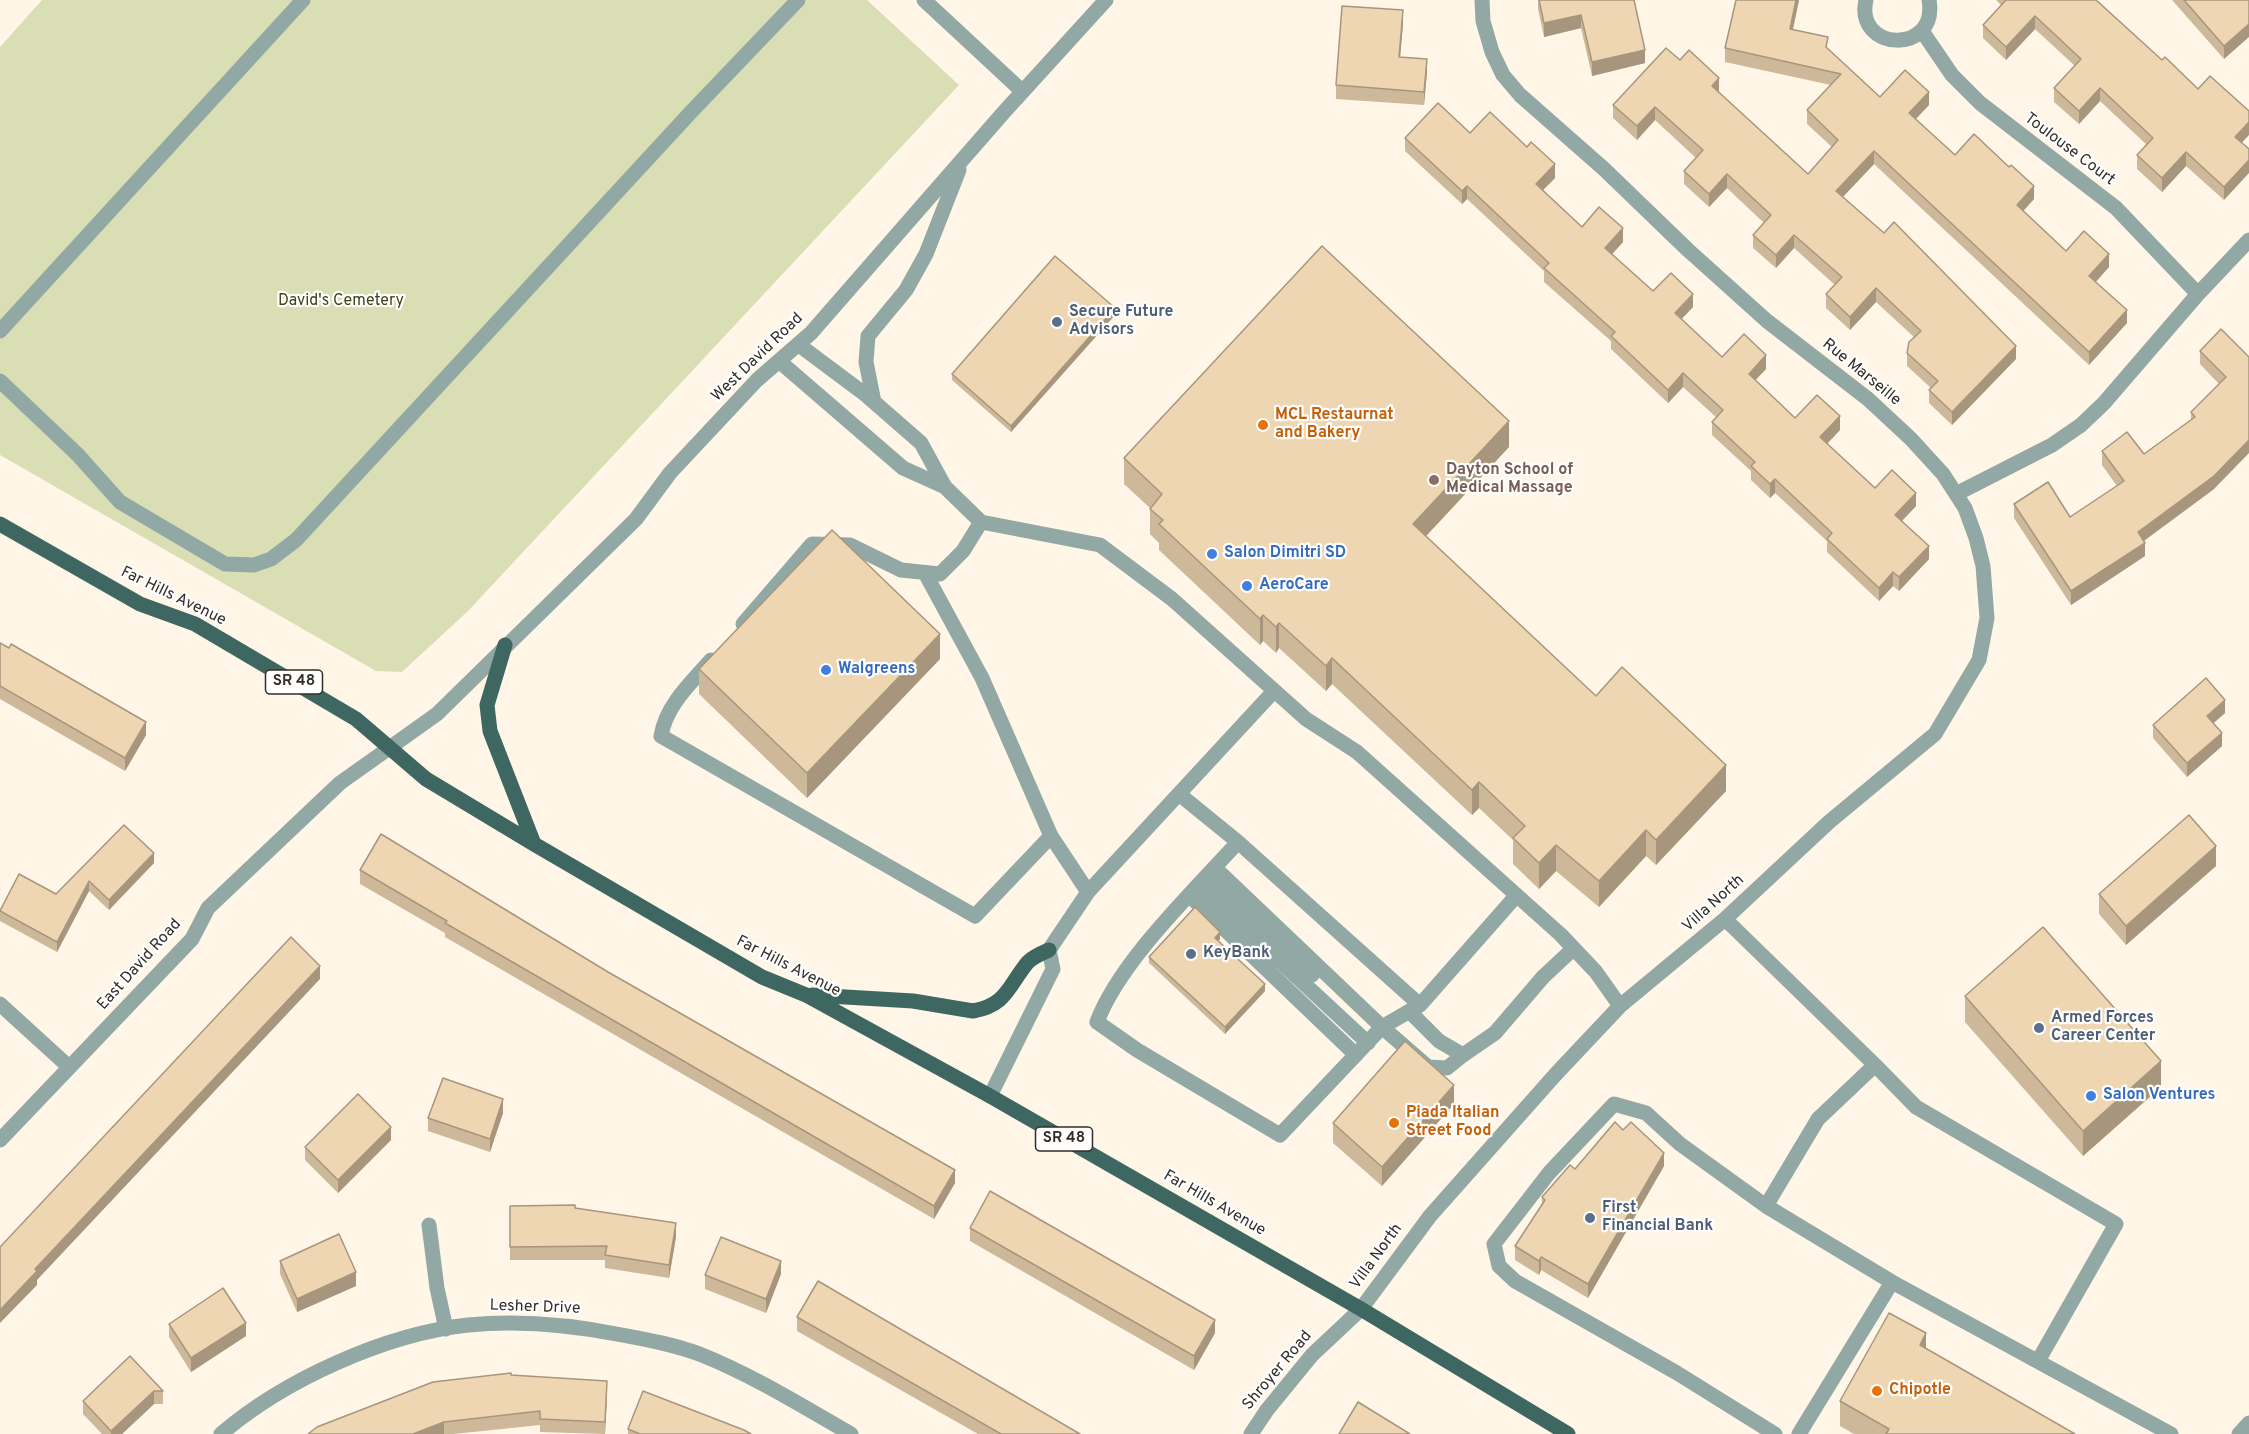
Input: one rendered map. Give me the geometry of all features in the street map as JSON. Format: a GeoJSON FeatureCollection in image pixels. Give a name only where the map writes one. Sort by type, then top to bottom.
{"type":"FeatureCollection","features":[{"type":"Feature","properties":{"kind":"main road","name":"Far Hills Avenue"},"geometry":{"type":"LineString","coordinates":[[0,524],[140,604],[195,624],[356,719],[426,779],[534,844],[762,977],[806,995],[990,1096],[1361,1309],[1568,1434]]}},
{"type":"Feature","properties":{"kind":"main road"},"geometry":{"type":"LineString","coordinates":[[505,645],[487,705],[490,731],[534,844]]}},
{"type":"Feature","properties":{"kind":"main road"},"geometry":{"type":"LineString","coordinates":[[806,995],[913,1001],[972,1011],[979,1010],[1002,1000],[1030,960],[1049,950]]}},
{"type":"Feature","properties":{"kind":"street"},"geometry":{"type":"LineString","coordinates":[[0,331],[303,0]]}},
{"type":"Feature","properties":{"kind":"street"},"geometry":{"type":"LineString","coordinates":[[0,381],[78,455],[120,502],[225,564],[254,565],[271,559],[296,540],[691,112],[798,0]]}},
{"type":"Feature","properties":{"kind":"street"},"geometry":{"type":"LineString","coordinates":[[924,0],[1022,91]]}},
{"type":"Feature","properties":{"kind":"street","name":"West David Road"},"geometry":{"type":"LineString","coordinates":[[389,747],[437,714],[636,519],[670,473],[757,380],[798,345],[1022,91],[1106,0]]}},
{"type":"Feature","properties":{"kind":"street","name":"Rue Marseille"},"geometry":{"type":"LineString","coordinates":[[1482,0],[1483,21],[1492,52],[1503,75],[1520,95],[1604,169],[1688,250],[1767,321],[1877,407],[1943,474],[1956,495]]}},
{"type":"Feature","properties":{"kind":"street"},"geometry":{"type":"LineString","coordinates":[[1866,0],[1866,18],[1880,36],[1902,41],[1922,31],[1930,13],[1929,0]]}},
{"type":"Feature","properties":{"kind":"street","name":"Toulouse Court"},"geometry":{"type":"LineString","coordinates":[[1922,31],[1952,75],[1980,103],[2116,208],[2198,294]]}},
{"type":"Feature","properties":{"kind":"street"},"geometry":{"type":"LineString","coordinates":[[874,402],[866,362],[868,336],[906,290],[926,254],[964,158]]}},
{"type":"Feature","properties":{"kind":"street"},"geometry":{"type":"LineString","coordinates":[[1956,495],[2052,445],[2080,425],[2104,403],[2198,294],[2249,240]]}},
{"type":"Feature","properties":{"kind":"street"},"geometry":{"type":"LineString","coordinates":[[798,345],[874,402],[921,443],[945,487],[981,522],[1100,545],[1172,599],[1306,718],[1357,752],[1516,896],[1596,972],[1620,1006]]}},
{"type":"Feature","properties":{"kind":"street"},"geometry":{"type":"LineString","coordinates":[[779,361],[903,468],[945,487]]}},
{"type":"Feature","properties":{"kind":"street","name":"Villa North"},"geometry":{"type":"LineString","coordinates":[[1361,1309],[1430,1216],[1555,1075],[1620,1006],[1725,919],[1829,822],[1935,734],[1979,660],[1987,618],[1983,566],[1965,508],[1956,495]]}},
{"type":"Feature","properties":{"kind":"street"},"geometry":{"type":"LineString","coordinates":[[734,634],[812,544],[850,545],[901,570],[940,574],[963,552],[981,522]]}},
{"type":"Feature","properties":{"kind":"street"},"geometry":{"type":"LineString","coordinates":[[925,573],[982,678],[1051,836],[1089,892]]}},
{"type":"Feature","properties":{"kind":"street"},"geometry":{"type":"LineString","coordinates":[[718,652],[672,706],[663,724],[661,736],[975,916],[1051,836]]}},
{"type":"Feature","properties":{"kind":"street"},"geometry":{"type":"LineString","coordinates":[[990,1096],[1053,969],[1049,950],[1089,892],[1274,691]]}},
{"type":"Feature","properties":{"kind":"street","name":"East David Road"},"geometry":{"type":"LineString","coordinates":[[0,1140],[68,1066],[192,939],[208,908],[340,783],[389,747]]}},
{"type":"Feature","properties":{"kind":"street"},"geometry":{"type":"LineString","coordinates":[[1179,794],[1238,842],[1415,1008],[1439,1041],[1463,1055]]}},
{"type":"Feature","properties":{"kind":"street"},"geometry":{"type":"LineString","coordinates":[[1238,842],[1132,960],[1105,1000],[1096,1022],[1137,1050],[1280,1135],[1375,1035],[1415,1008],[1516,896]]}},
{"type":"Feature","properties":{"kind":"street"},"geometry":{"type":"LineString","coordinates":[[1203,881],[1375,1035],[1428,1067],[1447,1068],[1495,1033],[1543,976],[1574,949]]}},
{"type":"Feature","properties":{"kind":"street"},"geometry":{"type":"LineString","coordinates":[[1203,881],[1375,1035]]}},
{"type":"Feature","properties":{"kind":"street"},"geometry":{"type":"LineString","coordinates":[[1203,881],[1356,1055]]}},
{"type":"Feature","properties":{"kind":"street"},"geometry":{"type":"LineString","coordinates":[[1725,919],[1916,1107],[2116,1224],[2038,1361]]}},
{"type":"Feature","properties":{"kind":"street"},"geometry":{"type":"LineString","coordinates":[[0,1004],[68,1066]]}},
{"type":"Feature","properties":{"kind":"street"},"geometry":{"type":"LineString","coordinates":[[1766,1206],[1818,1119],[1875,1065]]}},
{"type":"Feature","properties":{"kind":"street"},"geometry":{"type":"LineString","coordinates":[[1775,1434],[1677,1373],[1515,1281],[1499,1266],[1494,1244],[1549,1173],[1614,1104],[1646,1113],[1710,1168],[1766,1206],[1892,1282],[2165,1432]]}},
{"type":"Feature","properties":{"kind":"street"},"geometry":{"type":"LineString","coordinates":[[429,1225],[437,1288],[446,1329]]}},
{"type":"Feature","properties":{"kind":"street"},"geometry":{"type":"LineString","coordinates":[[1799,1434],[1892,1282]]}},
{"type":"Feature","properties":{"kind":"street","name":"Shroyer Road"},"geometry":{"type":"LineString","coordinates":[[1251,1434],[1267,1410],[1312,1355],[1361,1309]]}},
{"type":"Feature","properties":{"kind":"street","name":"Lesher Drive"},"geometry":{"type":"LineString","coordinates":[[221,1434],[277,1393],[324,1368],[378,1347],[446,1329],[514,1323],[589,1328],[657,1341],[701,1355],[767,1385],[851,1434]]}},
{"type":"Feature","properties":{"kind":"street"},"geometry":{"type":"LineString","coordinates":[[2239,1434],[2249,1423]]}},
{"type":"Feature","properties":{"kind":"green space","name":"David's Cemetery"},"geometry":{"type":"Polygon","coordinates":[[[42,0],[867,0],[959,85],[468,611],[402,672],[376,671],[0,455],[0,47],[42,0]]]}},
{"type":"Feature","properties":{"kind":"building"},"geometry":{"type":"Polygon","coordinates":[[[1539,0],[1634,0],[1645,50],[1592,62],[1581,15],[1544,23],[1539,0]]]}},
{"type":"Feature","properties":{"kind":"building"},"geometry":{"type":"Polygon","coordinates":[[[1736,0],[1796,0],[1790,29],[1828,37],[1826,47],[1880,97],[1905,70],[1929,92],[1909,113],[1955,155],[1974,134],[2009,167],[2011,165],[2034,186],[2017,205],[2066,251],[2084,231],[2109,254],[2089,276],[2127,310],[2089,352],[1874,151],[1836,191],[1884,233],[1894,222],[2016,346],[1952,412],[1929,390],[1938,381],[1907,353],[1909,342],[1921,331],[1876,288],[1850,317],[1826,294],[1842,277],[1794,235],[1776,255],[1753,235],[1771,215],[1727,174],[1709,194],[1684,171],[1703,150],[1655,107],[1637,126],[1613,105],[1666,48],[1680,60],[1689,50],[1719,78],[1712,86],[1808,174],[1838,140],[1807,110],[1841,74],[1725,48],[1736,0]]]}},
{"type":"Feature","properties":{"kind":"building"},"geometry":{"type":"Polygon","coordinates":[[[2006,0],[2096,0],[2162,60],[2165,57],[2198,89],[2210,76],[2249,111],[2249,122],[2235,137],[2249,149],[2249,160],[2224,187],[2186,152],[2162,178],[2137,155],[2153,138],[2100,88],[2079,111],[2054,88],[2081,59],[2035,16],[2006,47],[1983,25],[2006,0]]]}},
{"type":"Feature","properties":{"kind":"building"},"geometry":{"type":"Polygon","coordinates":[[[2184,0],[2249,0],[2249,24],[2224,46],[2184,0]]]}},
{"type":"Feature","properties":{"kind":"building"},"geometry":{"type":"Polygon","coordinates":[[[1342,6],[1403,10],[1399,57],[1427,59],[1424,92],[1336,85],[1342,6]]]}},
{"type":"Feature","properties":{"kind":"building"},"geometry":{"type":"Polygon","coordinates":[[[1438,103],[1470,133],[1490,112],[1527,147],[1531,142],[1555,164],[1536,184],[1582,227],[1599,207],[1623,228],[1605,248],[1653,291],[1671,273],[1693,294],[1675,313],[1722,357],[1744,334],[1766,355],[1749,374],[1795,418],[1817,395],[1840,416],[1820,437],[1875,488],[1892,470],[1916,493],[1895,515],[1929,546],[1899,577],[1893,572],[1879,588],[1827,539],[1832,533],[1775,479],[1770,484],[1751,466],[1755,462],[1712,422],[1723,410],[1683,373],[1668,390],[1611,336],[1615,332],[1544,268],[1549,263],[1467,186],[1462,191],[1405,138],[1438,103]]]}},
{"type":"Feature","properties":{"kind":"building"},"geometry":{"type":"Polygon","coordinates":[[[1322,246],[1509,421],[1413,524],[1596,696],[1622,667],[1726,765],[1656,840],[1646,830],[1599,881],[1556,845],[1539,863],[1513,838],[1525,826],[1479,782],[1472,790],[1332,658],[1326,666],[1279,623],[1276,627],[1263,615],[1260,619],[1159,524],[1163,520],[1150,509],[1162,494],[1124,458],[1322,246]]]}},
{"type":"Feature","properties":{"kind":"building"},"geometry":{"type":"Polygon","coordinates":[[[1055,256],[1115,308],[1011,426],[952,374],[1055,256]]]}},
{"type":"Feature","properties":{"kind":"building"},"geometry":{"type":"Polygon","coordinates":[[[2221,329],[2249,357],[2249,440],[2214,476],[2138,532],[2145,543],[2071,591],[2014,504],[2048,482],[2070,517],[2124,481],[2102,451],[2127,432],[2144,454],[2195,417],[2191,412],[2226,377],[2200,351],[2221,329]]]}},
{"type":"Feature","properties":{"kind":"building","name":"Walgreens"},"geometry":{"type":"Polygon","coordinates":[[[832,530],[940,634],[807,773],[699,669],[832,530]]]}},
{"type":"Feature","properties":{"kind":"building"},"geometry":{"type":"Polygon","coordinates":[[[0,643],[9,648],[11,644],[146,722],[125,758],[0,686],[0,643]]]}},
{"type":"Feature","properties":{"kind":"building"},"geometry":{"type":"Polygon","coordinates":[[[2206,678],[2225,700],[2207,716],[2222,733],[2187,763],[2153,725],[2206,678]]]}},
{"type":"Feature","properties":{"kind":"building"},"geometry":{"type":"Polygon","coordinates":[[[2189,815],[2216,846],[2126,926],[2099,894],[2189,815]]]}},
{"type":"Feature","properties":{"kind":"building"},"geometry":{"type":"Polygon","coordinates":[[[124,825],[154,853],[109,900],[89,881],[57,942],[0,911],[19,874],[56,894],[124,825]]]}},
{"type":"Feature","properties":{"kind":"building"},"geometry":{"type":"Polygon","coordinates":[[[381,834],[608,972],[955,1170],[934,1206],[445,923],[447,921],[360,870],[381,834]]]}},
{"type":"Feature","properties":{"kind":"building","name":"KeyBank"},"geometry":{"type":"Polygon","coordinates":[[[1195,907],[1220,932],[1215,938],[1265,984],[1225,1027],[1149,957],[1195,907]]]}},
{"type":"Feature","properties":{"kind":"building"},"geometry":{"type":"Polygon","coordinates":[[[2043,927],[2161,1061],[2083,1131],[1965,996],[2043,927]]]}},
{"type":"Feature","properties":{"kind":"building"},"geometry":{"type":"Polygon","coordinates":[[[291,937],[320,966],[35,1269],[37,1271],[0,1310],[0,1247],[291,937]]]}},
{"type":"Feature","properties":{"kind":"building","name":"Piada Italian Street Food"},"geometry":{"type":"Polygon","coordinates":[[[1405,1041],[1454,1085],[1382,1167],[1333,1123],[1405,1041]]]}},
{"type":"Feature","properties":{"kind":"building"},"geometry":{"type":"Polygon","coordinates":[[[443,1078],[503,1099],[490,1139],[428,1118],[443,1078]]]}},
{"type":"Feature","properties":{"kind":"building"},"geometry":{"type":"Polygon","coordinates":[[[358,1094],[391,1127],[338,1180],[305,1147],[358,1094]]]}},
{"type":"Feature","properties":{"kind":"building"},"geometry":{"type":"Polygon","coordinates":[[[1615,1122],[1623,1130],[1631,1122],[1664,1153],[1588,1284],[1541,1257],[1539,1261],[1515,1246],[1545,1200],[1542,1197],[1570,1165],[1575,1169],[1615,1122]]]}},
{"type":"Feature","properties":{"kind":"building"},"geometry":{"type":"Polygon","coordinates":[[[990,1191],[1215,1320],[1194,1356],[970,1228],[990,1191]]]}},
{"type":"Feature","properties":{"kind":"building"},"geometry":{"type":"Polygon","coordinates":[[[575,1205],[575,1208],[676,1223],[669,1265],[605,1255],[607,1246],[510,1247],[510,1206],[575,1205]]]}},
{"type":"Feature","properties":{"kind":"building"},"geometry":{"type":"Polygon","coordinates":[[[339,1234],[356,1272],[297,1299],[280,1261],[339,1234]]]}},
{"type":"Feature","properties":{"kind":"building"},"geometry":{"type":"Polygon","coordinates":[[[721,1237],[781,1261],[766,1299],[705,1275],[721,1237]]]}},
{"type":"Feature","properties":{"kind":"building"},"geometry":{"type":"Polygon","coordinates":[[[818,1281],[1080,1434],[1001,1434],[797,1317],[818,1281]]]}},
{"type":"Feature","properties":{"kind":"building"},"geometry":{"type":"Polygon","coordinates":[[[223,1288],[246,1323],[191,1358],[169,1324],[223,1288]]]}},
{"type":"Feature","properties":{"kind":"building"},"geometry":{"type":"Polygon","coordinates":[[[1889,1313],[1926,1333],[1920,1345],[2075,1434],[1886,1434],[1889,1429],[1840,1401],[1889,1313]]]}},
{"type":"Feature","properties":{"kind":"building"},"geometry":{"type":"Polygon","coordinates":[[[130,1356],[163,1391],[154,1391],[111,1431],[83,1401],[130,1356]]]}},
{"type":"Feature","properties":{"kind":"building"},"geometry":{"type":"Polygon","coordinates":[[[511,1373],[511,1375],[607,1381],[605,1422],[540,1419],[540,1411],[444,1422],[413,1434],[308,1434],[317,1427],[433,1382],[511,1373]]]}},
{"type":"Feature","properties":{"kind":"building"},"geometry":{"type":"Polygon","coordinates":[[[643,1391],[751,1434],[640,1434],[628,1429],[643,1391]]]}},
{"type":"Feature","properties":{"kind":"building"},"geometry":{"type":"Polygon","coordinates":[[[1358,1402],[1410,1434],[1339,1434],[1358,1402]]]}},
{"type":"Feature","properties":{"kind":"place","name":"Secure Future Advisors"},"geometry":{"type":"Point","coordinates":[1057,322]}},
{"type":"Feature","properties":{"kind":"place","name":"MCL Restaurnat and Bakery"},"geometry":{"type":"Point","coordinates":[1263,425]}},
{"type":"Feature","properties":{"kind":"place","name":"Dayton School of Medical Massage"},"geometry":{"type":"Point","coordinates":[1434,480]}},
{"type":"Feature","properties":{"kind":"place","name":"Salon Dimitri SD"},"geometry":{"type":"Point","coordinates":[1212,554]}},
{"type":"Feature","properties":{"kind":"place","name":"AeroCare"},"geometry":{"type":"Point","coordinates":[1247,586]}},
{"type":"Feature","properties":{"kind":"place","name":"Walgreens"},"geometry":{"type":"Point","coordinates":[826,670]}},
{"type":"Feature","properties":{"kind":"place","name":"KeyBank"},"geometry":{"type":"Point","coordinates":[1191,954]}},
{"type":"Feature","properties":{"kind":"place","name":"Armed Forces Career Center"},"geometry":{"type":"Point","coordinates":[2039,1028]}},
{"type":"Feature","properties":{"kind":"place","name":"Salon Ventures"},"geometry":{"type":"Point","coordinates":[2091,1096]}},
{"type":"Feature","properties":{"kind":"place","name":"Piada Italian Street Food"},"geometry":{"type":"Point","coordinates":[1394,1123]}},
{"type":"Feature","properties":{"kind":"place","name":"First Financial Bank"},"geometry":{"type":"Point","coordinates":[1590,1218]}},
{"type":"Feature","properties":{"kind":"place","name":"Chipotle"},"geometry":{"type":"Point","coordinates":[1877,1391]}}]}
